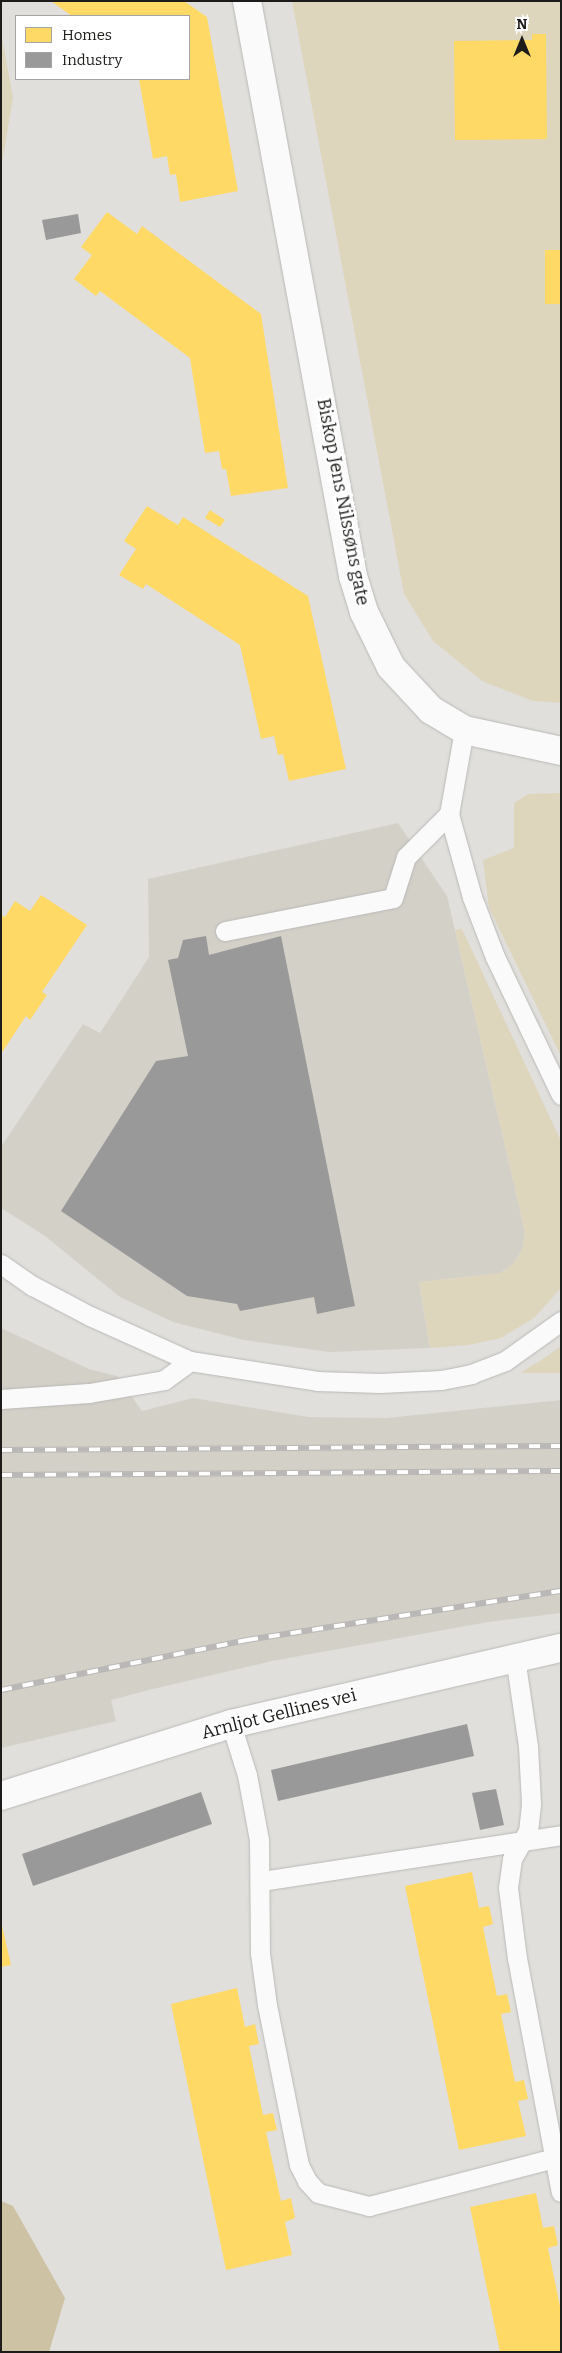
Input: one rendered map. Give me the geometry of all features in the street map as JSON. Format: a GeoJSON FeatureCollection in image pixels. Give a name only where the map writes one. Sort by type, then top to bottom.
{"type":"FeatureCollection","features":[{"type":"Feature","properties":{"kind":"street","name":"Biskop Jens Nilssøns gate"},"geometry":{"type":"LineString","coordinates":[[247,1],[353,576],[364,612],[392,667],[405,685],[431,710],[464,730],[561,751]]}},
{"type":"Feature","properties":{"kind":"street","name":"Arnljot Gellines vei"},"geometry":{"type":"LineString","coordinates":[[1,1796],[232,1724],[515,1657],[561,1648]]}},
{"type":"Feature","properties":{"kind":"lane"},"geometry":{"type":"LineString","coordinates":[[464,730],[448,814],[472,898],[495,957],[561,1096]]}},
{"type":"Feature","properties":{"kind":"lane"},"geometry":{"type":"LineString","coordinates":[[225,931],[394,898],[406,857],[448,814]]}},
{"type":"Feature","properties":{"kind":"lane"},"geometry":{"type":"LineString","coordinates":[[1,1264],[33,1286],[90,1316],[190,1361],[317,1381],[380,1383],[441,1380],[471,1374],[505,1361],[561,1321]]}},
{"type":"Feature","properties":{"kind":"lane"},"geometry":{"type":"LineString","coordinates":[[1,1399],[89,1393],[164,1380],[190,1361]]}},
{"type":"Feature","properties":{"kind":"lane"},"geometry":{"type":"LineString","coordinates":[[515,1657],[528,1746],[531,1804],[528,1831],[518,1844],[508,1888],[517,1958],[561,2192]]}},
{"type":"Feature","properties":{"kind":"lane"},"geometry":{"type":"LineString","coordinates":[[232,1724],[247,1775],[259,1840],[262,1881],[260,1953],[267,2005],[299,2165],[306,2181],[318,2193],[369,2206],[554,2158]]}},
{"type":"Feature","properties":{"kind":"lane"},"geometry":{"type":"LineString","coordinates":[[262,1881],[518,1844],[561,1835]]}},
{"type":"Feature","properties":{"kind":"shaded area"},"geometry":{"type":"Polygon","coordinates":[[[292,1],[561,1],[561,703],[533,701],[482,681],[433,641],[404,594],[292,1]]]}},
{"type":"Feature","properties":{"kind":"shaded area"},"geometry":{"type":"Polygon","coordinates":[[[1,32],[13,97],[1,170],[1,32]]]}},
{"type":"Feature","properties":{"kind":"shaded area"},"geometry":{"type":"Polygon","coordinates":[[[561,793],[561,1056],[489,908],[483,860],[514,848],[514,803],[528,794],[561,793]]]}},
{"type":"Feature","properties":{"kind":"shaded area"},"geometry":{"type":"Polygon","coordinates":[[[398,823],[447,896],[525,1232],[522,1250],[513,1264],[500,1273],[419,1282],[430,1348],[329,1352],[244,1340],[173,1322],[120,1297],[45,1236],[1,1208],[1,1147],[83,1024],[100,1033],[149,957],[148,879],[398,823]]]}},
{"type":"Feature","properties":{"kind":"shaded area"},"geometry":{"type":"Polygon","coordinates":[[[462,929],[561,1141],[561,1288],[534,1318],[501,1338],[468,1345],[430,1348],[419,1282],[500,1273],[513,1264],[522,1250],[525,1232],[455,930],[462,929]]]}},
{"type":"Feature","properties":{"kind":"shaded area"},"geometry":{"type":"Polygon","coordinates":[[[1,1328],[89,1369],[117,1376],[142,1411],[193,1398],[308,1417],[387,1418],[561,1400],[561,1613],[488,1622],[272,1661],[149,1690],[111,1700],[116,1721],[1,1748],[1,1328]]]}},
{"type":"Feature","properties":{"kind":"shaded area"},"geometry":{"type":"Polygon","coordinates":[[[561,1346],[561,1373],[520,1373],[543,1359],[561,1346]]]}},
{"type":"Feature","properties":{"kind":"shaded area"},"geometry":{"type":"Polygon","coordinates":[[[1,2201],[13,2206],[65,2298],[49,2352],[1,2352],[1,2201]]]}},
{"type":"Feature","properties":{"kind":"building: Homes"},"geometry":{"type":"Polygon","coordinates":[[[51,1],[184,1],[207,17],[238,191],[180,202],[176,174],[170,175],[167,156],[153,159],[139,80],[190,80],[190,15],[71,15],[51,1]]]}},
{"type":"Feature","properties":{"kind":"building: Homes"},"geometry":{"type":"Polygon","coordinates":[[[532,34],[546,34],[547,139],[455,140],[454,41],[532,40],[532,34]]]}},
{"type":"Feature","properties":{"kind":"building: Homes"},"geometry":{"type":"Polygon","coordinates":[[[107,212],[137,234],[142,226],[261,314],[288,488],[231,496],[226,469],[222,469],[219,451],[205,453],[190,358],[100,291],[96,296],[74,279],[92,255],[81,247],[107,212]]]}},
{"type":"Feature","properties":{"kind":"building: Homes"},"geometry":{"type":"Polygon","coordinates":[[[545,250],[561,250],[561,304],[545,304],[545,250]]]}},
{"type":"Feature","properties":{"kind":"building: Homes"},"geometry":{"type":"Polygon","coordinates":[[[147,506],[178,525],[183,517],[308,596],[346,769],[289,781],[283,754],[278,755],[274,736],[261,739],[240,645],[146,584],[143,589],[119,575],[136,549],[124,541],[147,506]]]}},
{"type":"Feature","properties":{"kind":"building: Homes"},"geometry":{"type":"Polygon","coordinates":[[[210,510],[225,520],[220,527],[205,518],[210,510]]]}},
{"type":"Feature","properties":{"kind":"building: Homes"},"geometry":{"type":"Polygon","coordinates":[[[41,895],[87,925],[42,992],[47,995],[30,1020],[26,1016],[1,1054],[1,915],[5,917],[15,901],[30,911],[41,895]]]}},
{"type":"Feature","properties":{"kind":"building: Homes"},"geometry":{"type":"Polygon","coordinates":[[[472,1872],[479,1908],[489,1906],[493,1924],[483,1927],[497,1996],[507,1994],[511,2012],[501,2014],[515,2082],[524,2080],[528,2099],[518,2101],[526,2136],[459,2150],[405,1886],[472,1872]]]}},
{"type":"Feature","properties":{"kind":"building: Homes"},"geometry":{"type":"Polygon","coordinates":[[[1,1921],[11,1965],[1,1967],[1,1921]]]}},
{"type":"Feature","properties":{"kind":"building: Homes"},"geometry":{"type":"Polygon","coordinates":[[[237,1988],[245,2027],[255,2024],[259,2044],[249,2046],[263,2115],[273,2113],[277,2130],[266,2132],[281,2201],[291,2198],[295,2218],[285,2222],[292,2255],[226,2270],[171,2004],[237,1988]]]}},
{"type":"Feature","properties":{"kind":"building: Homes"},"geometry":{"type":"Polygon","coordinates":[[[536,2193],[543,2228],[554,2226],[558,2245],[548,2248],[561,2311],[561,2352],[500,2352],[470,2207],[536,2193]]]}},
{"type":"Feature","properties":{"kind":"building: Industry"},"geometry":{"type":"Polygon","coordinates":[[[78,214],[81,233],[46,240],[42,220],[78,214]]]}},
{"type":"Feature","properties":{"kind":"building: Industry"},"geometry":{"type":"Polygon","coordinates":[[[206,936],[209,955],[281,936],[355,1306],[317,1314],[314,1297],[240,1311],[237,1304],[187,1296],[61,1211],[156,1061],[188,1056],[168,960],[178,958],[183,940],[206,936]]]}},
{"type":"Feature","properties":{"kind":"building: Industry"},"geometry":{"type":"Polygon","coordinates":[[[467,1724],[474,1756],[278,1801],[271,1770],[467,1724]]]}},
{"type":"Feature","properties":{"kind":"building: Industry"},"geometry":{"type":"Polygon","coordinates":[[[496,1789],[504,1825],[480,1830],[472,1793],[496,1789]]]}},
{"type":"Feature","properties":{"kind":"building: Industry"},"geometry":{"type":"Polygon","coordinates":[[[201,1792],[212,1824],[33,1886],[22,1854],[201,1792]]]}},
{"type":"Feature","properties":{"kind":"railway"},"geometry":{"type":"LineString","coordinates":[[1,1450],[561,1446]]}},
{"type":"Feature","properties":{"kind":"railway"},"geometry":{"type":"LineString","coordinates":[[1,1475],[561,1471]]}},
{"type":"Feature","properties":{"kind":"railway"},"geometry":{"type":"LineString","coordinates":[[1,1690],[247,1640],[561,1591]]}}]}
